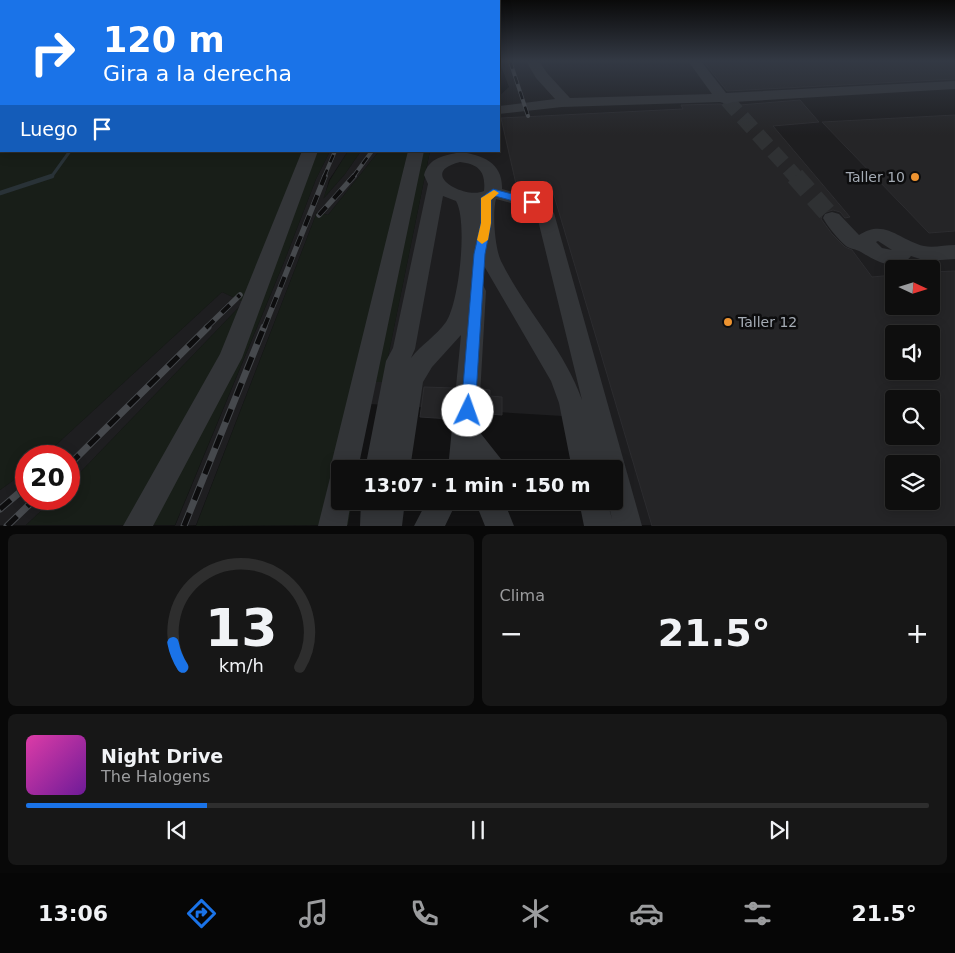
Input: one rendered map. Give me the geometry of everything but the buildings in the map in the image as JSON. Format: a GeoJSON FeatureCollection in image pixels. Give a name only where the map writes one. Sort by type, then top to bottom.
{"type":"FeatureCollection","features":[{"type":"Feature","properties":{"kind":"street"},"geometry":{"type":"LineString","coordinates":[[550,86],[564,103]]}},
{"type":"Feature","properties":{"kind":"street"},"geometry":{"type":"LineString","coordinates":[[714,86],[725,99]]}},
{"type":"Feature","properties":{"kind":"street"},"geometry":{"type":"LineString","coordinates":[[500,110],[564,103],[725,99],[946,86]]}},
{"type":"Feature","properties":{"kind":"street"},"geometry":{"type":"LineString","coordinates":[[500,102],[524,100],[564,103]]}},
{"type":"Feature","properties":{"kind":"street"},"geometry":{"type":"LineString","coordinates":[[137,526],[230,358],[310,152]]}},
{"type":"Feature","properties":{"kind":"street"},"geometry":{"type":"LineString","coordinates":[[346,460],[416,152]]}},
{"type":"Feature","properties":{"kind":"street"},"geometry":{"type":"LineString","coordinates":[[380,460],[398,361],[404,349],[437,168],[451,158],[466,154],[490,169],[494,176],[482,203],[463,460]]}},
{"type":"Feature","properties":{"kind":"street"},"geometry":{"type":"LineString","coordinates":[[437,168],[441,190],[482,203]]}},
{"type":"Feature","properties":{"kind":"street"},"geometry":{"type":"LineString","coordinates":[[397,460],[410,383],[416,369],[427,355],[453,329],[463,307],[472,226],[468,205],[532,202],[545,213],[611,460]]}},
{"type":"Feature","properties":{"kind":"street"},"geometry":{"type":"LineString","coordinates":[[482,203],[488,254],[492,265],[562,378],[571,403],[584,460]]}},
{"type":"Feature","properties":{"kind":"street"},"geometry":{"type":"LineString","coordinates":[[832,218],[853,241],[868,247],[866,237],[874,234],[892,239],[900,251],[926,254],[955,252]]}},
{"type":"Feature","properties":{"kind":"street"},"geometry":{"type":"LineString","coordinates":[[466,435],[484,460]]}},
{"type":"Feature","properties":{"kind":"street"},"geometry":{"type":"LineString","coordinates":[[623,506],[628,526]]}},
{"type":"Feature","properties":{"kind":"street"},"geometry":{"type":"LineString","coordinates":[[332,526],[335,510]]}},
{"type":"Feature","properties":{"kind":"street"},"geometry":{"type":"LineString","coordinates":[[375,510],[375,526]]}},
{"type":"Feature","properties":{"kind":"street"},"geometry":{"type":"LineString","coordinates":[[387,526],[390,510]]}},
{"type":"Feature","properties":{"kind":"street"},"geometry":{"type":"LineString","coordinates":[[428,526],[438,510]]}},
{"type":"Feature","properties":{"kind":"street"},"geometry":{"type":"LineString","coordinates":[[493,510],[500,526]]}},
{"type":"Feature","properties":{"kind":"street"},"geometry":{"type":"LineString","coordinates":[[506,510],[506,526]]}},
{"type":"Feature","properties":{"kind":"street"},"geometry":{"type":"LineString","coordinates":[[595,510],[599,526]]}},
{"type":"Feature","properties":{"kind":"shaded area"},"geometry":{"type":"Polygon","coordinates":[[[508,86],[955,86],[955,525],[587,525],[584,510],[623,510],[623,460],[606,460],[562,416],[370,404],[375,382],[383,381],[430,152],[500,152],[500,95],[508,86]]]}},
{"type":"Feature","properties":{"kind":"shaded area"},"geometry":{"type":"Polygon","coordinates":[[[0,152],[330,152],[316,179],[284,262],[175,525],[26,525],[42,510],[80,510],[80,473],[244,302],[222,292],[56,445],[15,445],[15,479],[0,490],[0,152]]]}},
{"type":"Feature","properties":{"kind":"shaded area"},"geometry":{"type":"Polygon","coordinates":[[[330,152],[347,152],[329,180],[324,198],[345,174],[360,152],[378,152],[328,215],[317,212],[196,525],[175,526],[284,262],[316,179],[330,152]]]}},
{"type":"Feature","properties":{"kind":"shaded area"},"geometry":{"type":"Polygon","coordinates":[[[347,152],[360,152],[345,174],[323,199],[330,180],[347,152]]]}},
{"type":"Feature","properties":{"kind":"shaded area"},"geometry":{"type":"Polygon","coordinates":[[[378,152],[430,152],[383,382],[375,382],[344,460],[331,460],[331,510],[350,510],[348,525],[196,526],[317,212],[328,215],[378,152]]]}},
{"type":"Feature","properties":{"kind":"shaded area"},"geometry":{"type":"Polygon","coordinates":[[[222,292],[244,302],[80,473],[80,445],[56,445],[222,292]]]}},
{"type":"Feature","properties":{"kind":"shaded area"},"geometry":{"type":"Polygon","coordinates":[[[15,479],[15,510],[42,510],[26,525],[0,525],[0,490],[15,479]]]}},
{"type":"Feature","properties":{"kind":"waterway"},"geometry":{"type":"LineString","coordinates":[[52,176],[69,152]]}},
{"type":"Feature","properties":{"kind":"waterway"},"geometry":{"type":"LineString","coordinates":[[0,193],[52,176]]}},
{"type":"Feature","properties":{"kind":"tunnel"},"geometry":{"type":"LineString","coordinates":[[727,100],[796,177]]}},
{"type":"Feature","properties":{"kind":"tunnel"},"geometry":{"type":"LineString","coordinates":[[795,176],[832,218]]}},
{"type":"Feature","properties":{"kind":"railway"},"geometry":{"type":"LineString","coordinates":[[518,86],[528,116]]}},
{"type":"Feature","properties":{"kind":"railway"},"geometry":{"type":"LineString","coordinates":[[324,177],[335,152]]}},
{"type":"Feature","properties":{"kind":"railway"},"geometry":{"type":"LineString","coordinates":[[353,177],[371,152]]}},
{"type":"Feature","properties":{"kind":"railway"},"geometry":{"type":"LineString","coordinates":[[264,328],[325,176]]}},
{"type":"Feature","properties":{"kind":"railway"},"geometry":{"type":"LineString","coordinates":[[319,215],[354,176]]}},
{"type":"Feature","properties":{"kind":"railway"},"geometry":{"type":"LineString","coordinates":[[206,328],[240,295]]}},
{"type":"Feature","properties":{"kind":"railway"},"geometry":{"type":"LineString","coordinates":[[80,454],[208,327]]}},
{"type":"Feature","properties":{"kind":"railway"},"geometry":{"type":"LineString","coordinates":[[184,526],[264,327]]}},
{"type":"Feature","properties":{"kind":"railway"},"geometry":{"type":"LineString","coordinates":[[0,509],[15,496]]}},
{"type":"Feature","properties":{"kind":"railway"},"geometry":{"type":"LineString","coordinates":[[7,526],[24,510]]}},
{"type":"Feature","properties":{"kind":"slow traffic"},"geometry":{"type":"LineString","coordinates":[[482,240],[486,223],[486,198],[494,193]]}},
{"type":"Feature","properties":{"kind":"place","name":"Taller 10"},"geometry":{"type":"Point","coordinates":[915,177]}},
{"type":"Feature","properties":{"kind":"place","name":"Taller 12"},"geometry":{"type":"Point","coordinates":[728,322]}},
{"type":"Feature","properties":{"kind":"route"},"geometry":{"type":"LineString","coordinates":[[468,411],[479,254],[486,223],[486,198],[493,192],[532,202]]}}]}
